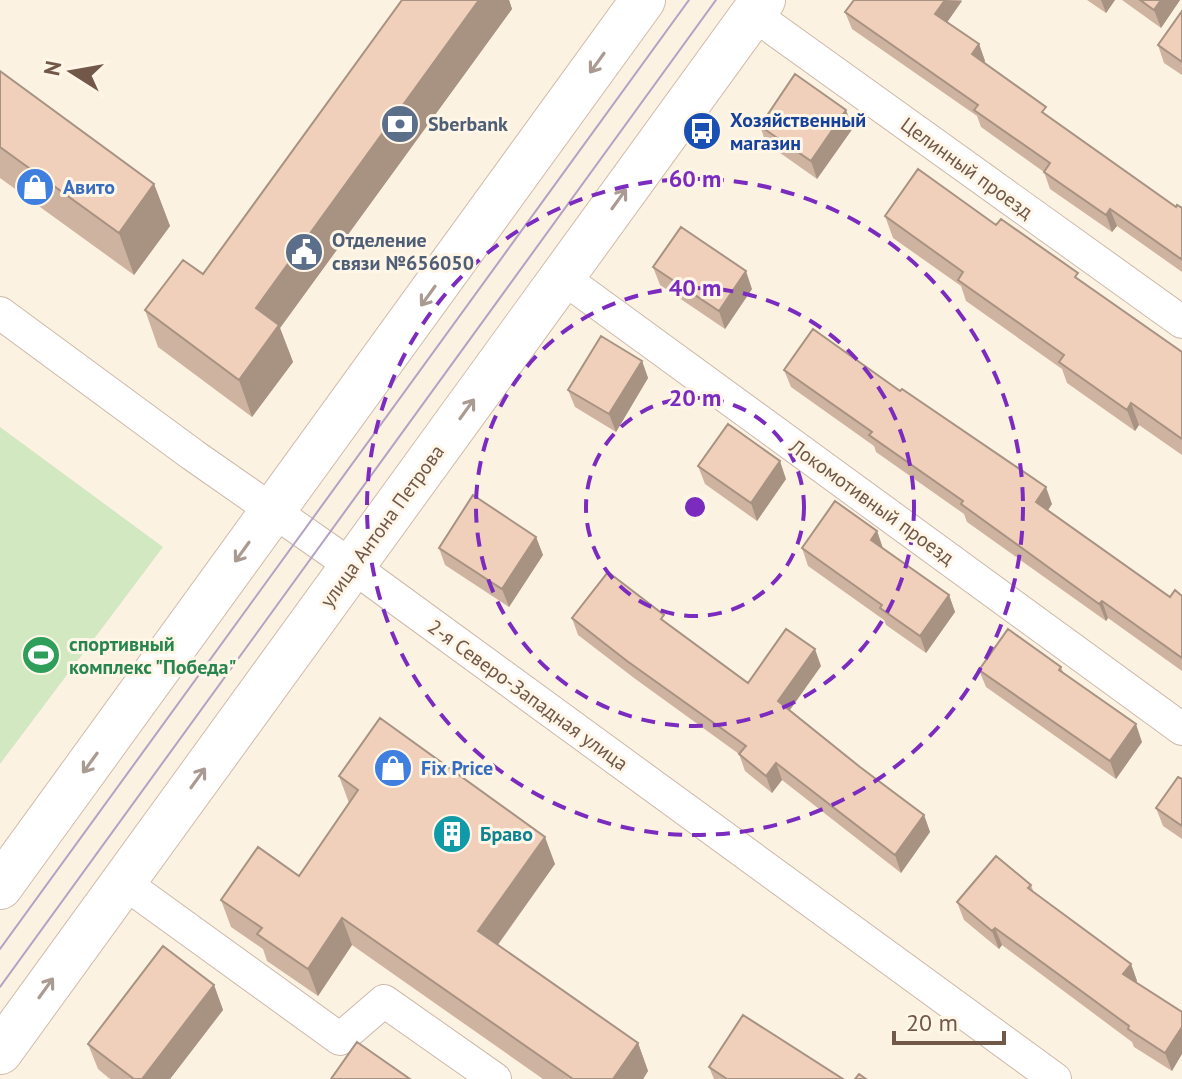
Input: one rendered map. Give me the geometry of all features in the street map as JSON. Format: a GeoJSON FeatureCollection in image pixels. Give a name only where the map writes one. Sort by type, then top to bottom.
{"type":"FeatureCollection","features":[{"type":"Feature","properties":{"kind":"main road"},"geometry":{"type":"LineString","coordinates":[[0,887],[643,0]]}},
{"type":"Feature","properties":{"kind":"main road","name":"улица Антона Петрова"},"geometry":{"type":"LineString","coordinates":[[0,1052],[758,7]]}},
{"type":"Feature","properties":{"kind":"street","name":"Целинный проезд"},"geometry":{"type":"LineString","coordinates":[[758,7],[1182,322]]}},
{"type":"Feature","properties":{"kind":"street","name":"Локомотивный проезд"},"geometry":{"type":"LineString","coordinates":[[562,277],[1182,729]]}},
{"type":"Feature","properties":{"kind":"street","name":"2-я Северо-Западная улица"},"geometry":{"type":"LineString","coordinates":[[0,313],[1055,1079]]}},
{"type":"Feature","properties":{"kind":"street"},"geometry":{"type":"LineString","coordinates":[[123,882],[340,1039],[384,1001],[495,1079]]}},
{"type":"Feature","properties":{"kind":"green space","name":"спортивный комплекс \"Победа\""},"geometry":{"type":"Polygon","coordinates":[[[0,427],[163,547],[0,764],[0,427]]]}},
{"type":"Feature","properties":{"kind":"building"},"geometry":{"type":"Polygon","coordinates":[[[402,0],[479,0],[256,308],[279,325],[239,380],[145,310],[183,260],[203,274],[402,0]]]}},
{"type":"Feature","properties":{"kind":"building"},"geometry":{"type":"Polygon","coordinates":[[[854,0],[945,0],[935,14],[979,44],[972,54],[1046,107],[1042,112],[1176,207],[1182,208],[1181,259],[1110,209],[1106,215],[1044,172],[1050,163],[974,110],[978,105],[845,12],[854,0]]]}},
{"type":"Feature","properties":{"kind":"building"},"geometry":{"type":"Polygon","coordinates":[[[1140,0],[1161,0],[1154,10],[1140,0]]]}},
{"type":"Feature","properties":{"kind":"building"},"geometry":{"type":"Polygon","coordinates":[[[1182,11],[1182,62],[1158,45],[1182,11]]]}},
{"type":"Feature","properties":{"kind":"building"},"geometry":{"type":"Polygon","coordinates":[[[0,71],[154,184],[119,233],[0,147],[0,71]]]}},
{"type":"Feature","properties":{"kind":"building"},"geometry":{"type":"Polygon","coordinates":[[[795,74],[846,110],[811,161],[760,126],[795,74]]]}},
{"type":"Feature","properties":{"kind":"building"},"geometry":{"type":"Polygon","coordinates":[[[918,169],[996,225],[1001,219],[1078,273],[1075,277],[1182,352],[1182,439],[1131,403],[1127,410],[1059,362],[1064,355],[958,280],[963,272],[885,216],[918,169]]]}},
{"type":"Feature","properties":{"kind":"building"},"geometry":{"type":"Polygon","coordinates":[[[681,227],[746,271],[719,311],[653,267],[681,227]]]}},
{"type":"Feature","properties":{"kind":"building"},"geometry":{"type":"Polygon","coordinates":[[[813,329],[900,391],[902,389],[1046,487],[1036,502],[1170,597],[1175,590],[1182,596],[1182,658],[1102,601],[1099,604],[961,504],[963,501],[869,435],[872,432],[784,370],[813,329]]]}},
{"type":"Feature","properties":{"kind":"building"},"geometry":{"type":"Polygon","coordinates":[[[601,336],[642,361],[609,414],[568,390],[601,336]]]}},
{"type":"Feature","properties":{"kind":"building"},"geometry":{"type":"Polygon","coordinates":[[[728,424],[780,461],[751,503],[698,466],[728,424]]]}},
{"type":"Feature","properties":{"kind":"building"},"geometry":{"type":"Polygon","coordinates":[[[473,495],[536,537],[502,589],[439,548],[473,495]]]}},
{"type":"Feature","properties":{"kind":"building"},"geometry":{"type":"Polygon","coordinates":[[[835,501],[877,531],[871,540],[949,595],[920,636],[802,548],[835,501]]]}},
{"type":"Feature","properties":{"kind":"building"},"geometry":{"type":"Polygon","coordinates":[[[608,572],[664,615],[661,619],[748,683],[786,629],[815,649],[778,701],[924,815],[895,855],[776,763],[766,776],[739,754],[746,746],[572,618],[608,572]]]}},
{"type":"Feature","properties":{"kind":"building"},"geometry":{"type":"Polygon","coordinates":[[[1008,629],[1061,667],[1059,670],[1136,724],[1110,761],[979,670],[1008,629]]]}},
{"type":"Feature","properties":{"kind":"building"},"geometry":{"type":"Polygon","coordinates":[[[380,718],[545,837],[478,931],[638,1043],[613,1079],[573,1079],[342,918],[308,969],[257,934],[262,928],[221,900],[258,847],[299,876],[358,790],[339,776],[380,718]]]}},
{"type":"Feature","properties":{"kind":"building"},"geometry":{"type":"Polygon","coordinates":[[[1178,777],[1182,779],[1182,826],[1156,808],[1178,777]]]}},
{"type":"Feature","properties":{"kind":"building"},"geometry":{"type":"Polygon","coordinates":[[[996,856],[1031,885],[1028,888],[1131,964],[1123,974],[1182,1012],[1182,1027],[1165,1053],[1128,1029],[1129,1026],[995,928],[992,931],[957,902],[996,856]]]}},
{"type":"Feature","properties":{"kind":"building"},"geometry":{"type":"Polygon","coordinates":[[[163,946],[214,985],[142,1079],[134,1079],[88,1044],[163,946]]]}},
{"type":"Feature","properties":{"kind":"building"},"geometry":{"type":"Polygon","coordinates":[[[743,1015],[843,1079],[727,1079],[709,1067],[743,1015]]]}},
{"type":"Feature","properties":{"kind":"building"},"geometry":{"type":"Polygon","coordinates":[[[357,1042],[410,1079],[331,1079],[357,1042]]]}},
{"type":"Feature","properties":{"kind":"tram line"},"geometry":{"type":"LineString","coordinates":[[0,949],[689,0]]}},
{"type":"Feature","properties":{"kind":"tram line"},"geometry":{"type":"LineString","coordinates":[[0,987],[716,0]]}},
{"type":"Feature","properties":{"kind":"place","name":"Sberbank"},"geometry":{"type":"Point","coordinates":[400,124]}},
{"type":"Feature","properties":{"kind":"place","name":"Хозяйственный магазин"},"geometry":{"type":"Point","coordinates":[702,131]}},
{"type":"Feature","properties":{"kind":"place","name":"Авито"},"geometry":{"type":"Point","coordinates":[35,187]}},
{"type":"Feature","properties":{"kind":"place","name":"Отделение связи №656050"},"geometry":{"type":"Point","coordinates":[304,252]}},
{"type":"Feature","properties":{"kind":"place","name":"спортивный комплекс \"Победа\""},"geometry":{"type":"Point","coordinates":[41,655]}},
{"type":"Feature","properties":{"kind":"place","name":"Fix Price"},"geometry":{"type":"Point","coordinates":[393,768]}},
{"type":"Feature","properties":{"kind":"place","name":"Браво"},"geometry":{"type":"Point","coordinates":[452,834]}}]}
